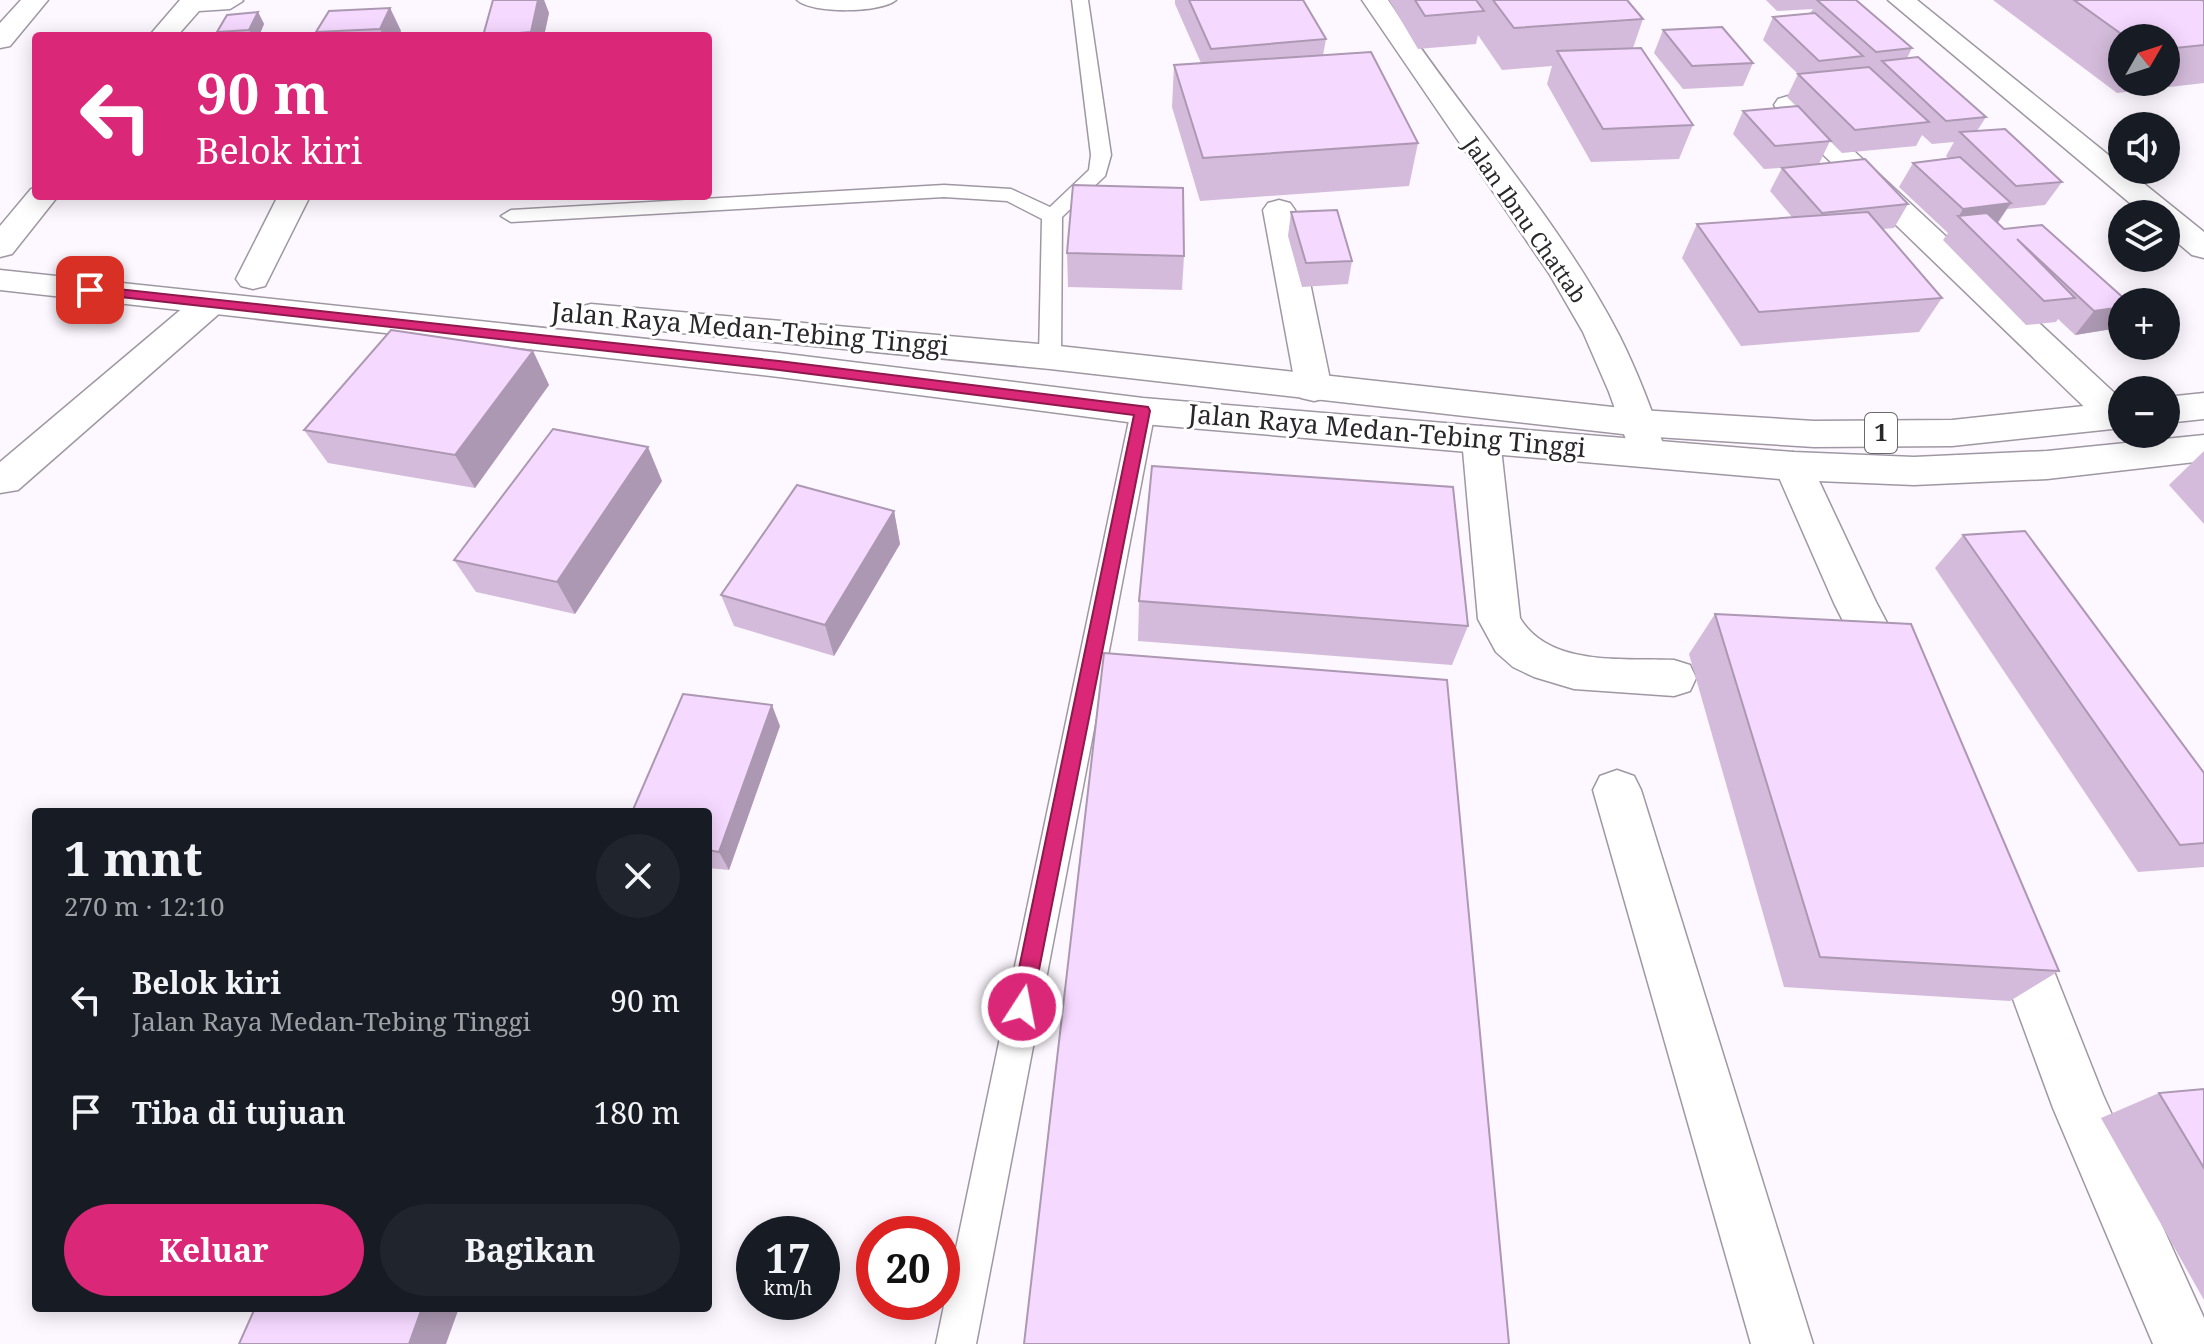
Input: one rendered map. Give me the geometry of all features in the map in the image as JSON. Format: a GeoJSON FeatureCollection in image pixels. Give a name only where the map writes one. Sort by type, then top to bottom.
{"type":"FeatureCollection","features":[{"type":"Feature","properties":{"kind":"main road"},"geometry":{"type":"LineString","coordinates":[[0,40],[35,0]]}},
{"type":"Feature","properties":{"kind":"main road"},"geometry":{"type":"LineString","coordinates":[[166,32],[187,4],[200,0],[230,1]]}},
{"type":"Feature","properties":{"kind":"main road","name":"Jalan Ibnu Chattab"},"geometry":{"type":"LineString","coordinates":[[1375,0],[1467,138],[1583,298],[1644,438]]}},
{"type":"Feature","properties":{"kind":"main road"},"geometry":{"type":"LineString","coordinates":[[1901,0],[2145,200]]}},
{"type":"Feature","properties":{"kind":"main road"},"geometry":{"type":"LineString","coordinates":[[1788,105],[2108,405]]}},
{"type":"Feature","properties":{"kind":"main road"},"geometry":{"type":"LineString","coordinates":[[0,249],[39,200]]}},
{"type":"Feature","properties":{"kind":"main road"},"geometry":{"type":"LineString","coordinates":[[253,279],[292,200]]}},
{"type":"Feature","properties":{"kind":"main road"},"geometry":{"type":"LineString","coordinates":[[1279,210],[1314,389]]}},
{"type":"Feature","properties":{"kind":"main road"},"geometry":{"type":"LineString","coordinates":[[2180,229],[2204,248]]}},
{"type":"Feature","properties":{"kind":"main road","name":"Jalan Raya Medan-Tebing Tinggi"},"geometry":{"type":"LineString","coordinates":[[0,249],[540,310],[1050,357],[1314,389],[1644,438],[1793,466],[1914,471],[2047,465],[2204,448]]}},
{"type":"Feature","properties":{"kind":"main road","name":"Jalan Raya Medan-Tebing Tinggi"},"geometry":{"type":"LineString","coordinates":[[0,280],[779,365],[1143,411],[1481,439],[1952,433],[2108,416]]}},
{"type":"Feature","properties":{"kind":"main road"},"geometry":{"type":"LineString","coordinates":[[4,480],[209,304]]}},
{"type":"Feature","properties":{"kind":"main road"},"geometry":{"type":"LineString","coordinates":[[2180,409],[2204,406]]}},
{"type":"Feature","properties":{"kind":"main road"},"geometry":{"type":"LineString","coordinates":[[1481,439],[1499,619],[1506,638],[1544,663],[1589,674],[1674,678]]}},
{"type":"Feature","properties":{"kind":"main road"},"geometry":{"type":"LineString","coordinates":[[1793,466],[1855,603],[1912,712]]}},
{"type":"Feature","properties":{"kind":"main road"},"geometry":{"type":"LineString","coordinates":[[1617,790],[1782,1344]]}},
{"type":"Feature","properties":{"kind":"main road"},"geometry":{"type":"LineString","coordinates":[[1998,892],[2081,1108],[2184,1344]]}},
{"type":"Feature","properties":{"kind":"lane"},"geometry":{"type":"LineString","coordinates":[[805,0],[838,6],[888,0]]}},
{"type":"Feature","properties":{"kind":"lane"},"geometry":{"type":"LineString","coordinates":[[1050,357],[1052,216],[1098,172],[1101,155],[1080,0]]}},
{"type":"Feature","properties":{"kind":"lane"},"geometry":{"type":"LineString","coordinates":[[511,216],[944,191],[1011,195],[1052,216]]}},
{"type":"Feature","properties":{"kind":"lane"},"geometry":{"type":"LineString","coordinates":[[956,1344],[1143,411]]}},
{"type":"Feature","properties":{"kind":"lane"},"geometry":{"type":"LineString","coordinates":[[1089,670],[1121,672]]}},
{"type":"Feature","properties":{"kind":"building"},"geometry":{"type":"Polygon","coordinates":[[[493,0],[538,0],[531,32],[484,32],[493,0]]]}},
{"type":"Feature","properties":{"kind":"building"},"geometry":{"type":"Polygon","coordinates":[[[1189,0],[1303,0],[1326,39],[1211,49],[1189,0]]]}},
{"type":"Feature","properties":{"kind":"building"},"geometry":{"type":"Polygon","coordinates":[[[1415,0],[1476,0],[1484,11],[1425,16],[1415,0]]]}},
{"type":"Feature","properties":{"kind":"building"},"geometry":{"type":"Polygon","coordinates":[[[1493,0],[1627,0],[1643,19],[1514,28],[1493,0]]]}},
{"type":"Feature","properties":{"kind":"building"},"geometry":{"type":"Polygon","coordinates":[[[1817,0],[1856,0],[1912,48],[1876,52],[1817,0]]]}},
{"type":"Feature","properties":{"kind":"building"},"geometry":{"type":"Polygon","coordinates":[[[2074,0],[2204,1],[2204,45],[2180,48],[2180,24],[2108,24],[2074,0]]]}},
{"type":"Feature","properties":{"kind":"building"},"geometry":{"type":"Polygon","coordinates":[[[390,8],[380,29],[316,32],[329,11],[390,8]]]}},
{"type":"Feature","properties":{"kind":"building"},"geometry":{"type":"Polygon","coordinates":[[[258,12],[249,30],[217,32],[227,15],[258,12]]]}},
{"type":"Feature","properties":{"kind":"building"},"geometry":{"type":"Polygon","coordinates":[[[1815,13],[1863,56],[1819,61],[1773,17],[1815,13]]]}},
{"type":"Feature","properties":{"kind":"building"},"geometry":{"type":"Polygon","coordinates":[[[1722,27],[1753,63],[1692,66],[1663,30],[1722,27]]]}},
{"type":"Feature","properties":{"kind":"building"},"geometry":{"type":"Polygon","coordinates":[[[1641,48],[1693,125],[1603,129],[1557,51],[1641,48]]]}},
{"type":"Feature","properties":{"kind":"building"},"geometry":{"type":"Polygon","coordinates":[[[1371,52],[1418,143],[1203,158],[1174,65],[1371,52]]]}},
{"type":"Feature","properties":{"kind":"building"},"geometry":{"type":"Polygon","coordinates":[[[1918,57],[1986,117],[1946,121],[1882,61],[1918,57]]]}},
{"type":"Feature","properties":{"kind":"building"},"geometry":{"type":"Polygon","coordinates":[[[1869,67],[1929,122],[1855,130],[1798,74],[1869,67]]]}},
{"type":"Feature","properties":{"kind":"building"},"geometry":{"type":"Polygon","coordinates":[[[1798,106],[1831,141],[1775,146],[1743,111],[1798,106]]]}},
{"type":"Feature","properties":{"kind":"building"},"geometry":{"type":"Polygon","coordinates":[[[2005,129],[2062,182],[2016,186],[1960,132],[2005,129]]]}},
{"type":"Feature","properties":{"kind":"building"},"geometry":{"type":"Polygon","coordinates":[[[1960,157],[2011,203],[1963,209],[1913,163],[1960,157]]]}},
{"type":"Feature","properties":{"kind":"building"},"geometry":{"type":"Polygon","coordinates":[[[1865,159],[1908,204],[1822,213],[1782,168],[1865,159]]]}},
{"type":"Feature","properties":{"kind":"building"},"geometry":{"type":"Polygon","coordinates":[[[1073,185],[1183,188],[1184,256],[1067,253],[1073,185]]]}},
{"type":"Feature","properties":{"kind":"building"},"geometry":{"type":"Polygon","coordinates":[[[1337,210],[1352,261],[1306,263],[1291,212],[1337,210]]]}},
{"type":"Feature","properties":{"kind":"building"},"geometry":{"type":"Polygon","coordinates":[[[1868,212],[1942,298],[1759,312],[1697,224],[1868,212]]]}},
{"type":"Feature","properties":{"kind":"building"},"geometry":{"type":"Polygon","coordinates":[[[1987,213],[2004,229],[2042,225],[2112,288],[2108,288],[2108,309],[2094,311],[2017,239],[2075,298],[2044,301],[1958,216],[1987,213]]]}},
{"type":"Feature","properties":{"kind":"building"},"geometry":{"type":"Polygon","coordinates":[[[391,330],[533,351],[455,455],[304,430],[391,330]]]}},
{"type":"Feature","properties":{"kind":"building"},"geometry":{"type":"Polygon","coordinates":[[[553,429],[648,447],[557,582],[454,560],[553,429]]]}},
{"type":"Feature","properties":{"kind":"building"},"geometry":{"type":"Polygon","coordinates":[[[1152,466],[1453,487],[1468,626],[1139,601],[1152,466]]]}},
{"type":"Feature","properties":{"kind":"building"},"geometry":{"type":"Polygon","coordinates":[[[797,485],[894,511],[825,625],[721,595],[797,485]]]}},
{"type":"Feature","properties":{"kind":"building"},"geometry":{"type":"Polygon","coordinates":[[[2025,531],[2204,773],[2204,843],[2180,845],[1963,535],[2025,531]]]}},
{"type":"Feature","properties":{"kind":"building"},"geometry":{"type":"Polygon","coordinates":[[[1715,614],[1911,624],[2059,971],[1820,957],[1715,614]]]}},
{"type":"Feature","properties":{"kind":"building"},"geometry":{"type":"Polygon","coordinates":[[[1104,653],[1447,680],[1509,1344],[1024,1344],[1104,653]]]}},
{"type":"Feature","properties":{"kind":"building"},"geometry":{"type":"Polygon","coordinates":[[[683,694],[772,705],[719,852],[712,851],[712,808],[634,808],[683,694]]]}},
{"type":"Feature","properties":{"kind":"building"},"geometry":{"type":"Polygon","coordinates":[[[2204,1089],[2204,1168],[2159,1093],[2204,1089]]]}},
{"type":"Feature","properties":{"kind":"building"},"geometry":{"type":"Polygon","coordinates":[[[253,1312],[421,1312],[409,1344],[239,1344],[253,1312]]]}},
{"type":"Feature","properties":{"kind":"route"},"geometry":{"type":"LineString","coordinates":[[90,290],[779,365],[1143,411],[1022,1007]]}}]}
